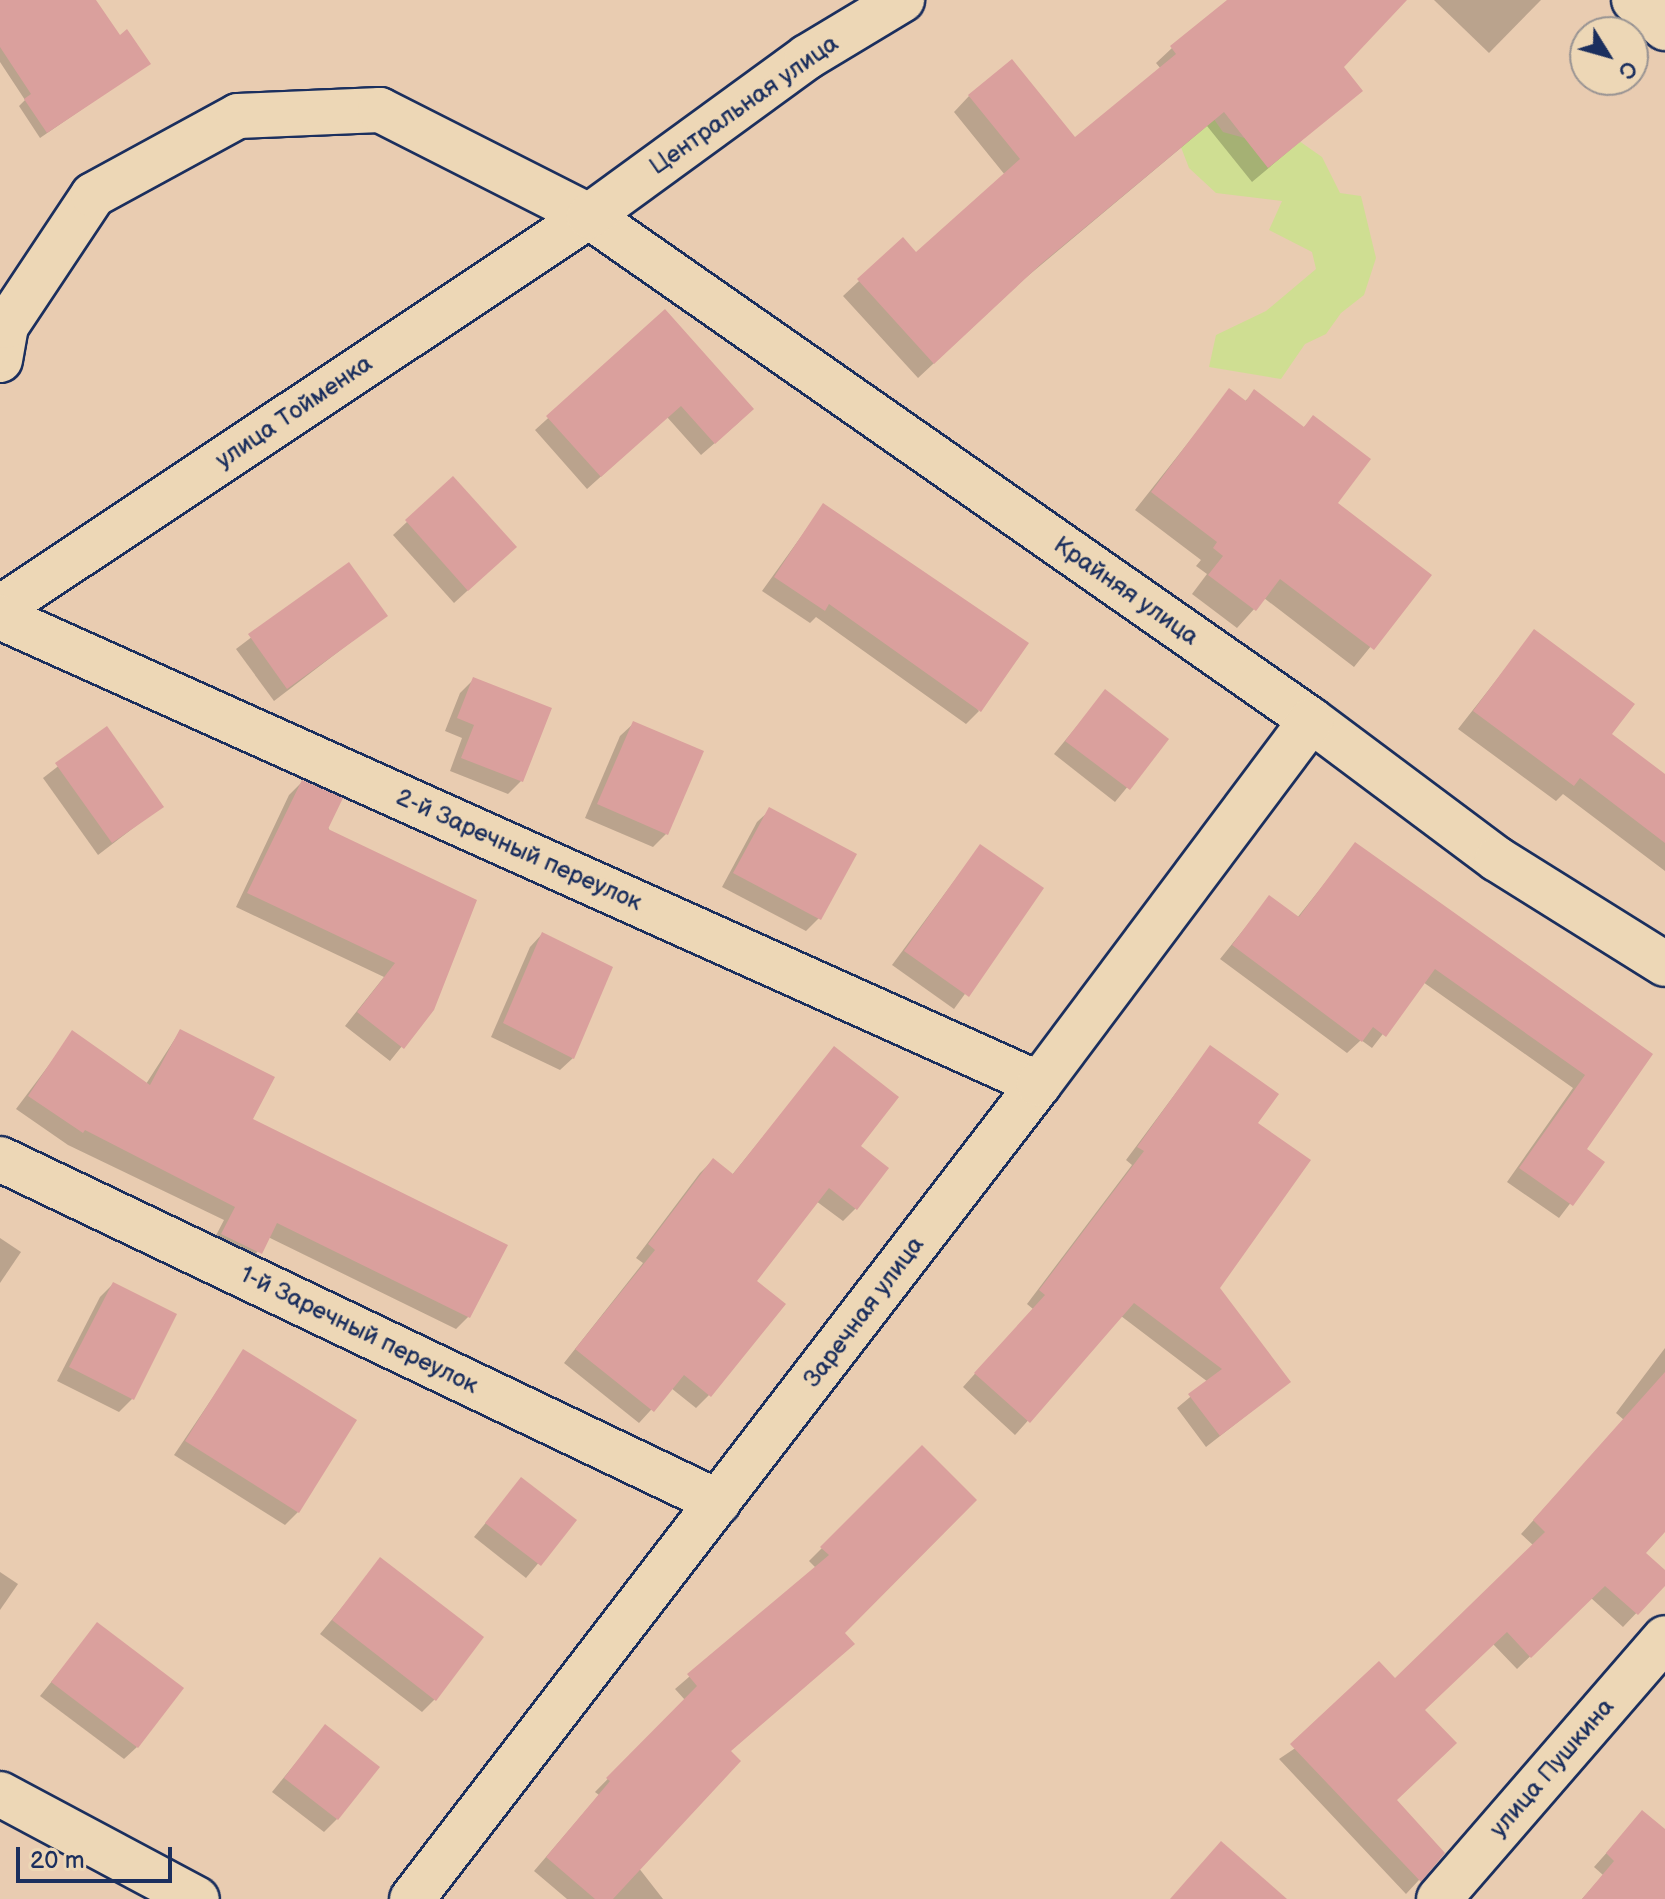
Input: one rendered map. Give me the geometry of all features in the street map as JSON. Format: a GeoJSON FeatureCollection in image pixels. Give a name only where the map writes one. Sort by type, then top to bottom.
{"type":"FeatureCollection","features":[{"type":"Feature","properties":{"kind":"street","name":"Центральная улица"},"geometry":{"type":"LineString","coordinates":[[589,216],[807,57],[902,0]]}},
{"type":"Feature","properties":{"kind":"street"},"geometry":{"type":"LineString","coordinates":[[1634,0],[1665,28]]}},
{"type":"Feature","properties":{"kind":"street","name":"Крайняя улица"},"geometry":{"type":"LineString","coordinates":[[0,360],[6,326],[93,195],[238,116],[380,110],[589,216],[1311,720],[1497,859],[1665,964]]}},
{"type":"Feature","properties":{"kind":"street","name":"улица Тойменка"},"geometry":{"type":"LineString","coordinates":[[0,608],[589,216]]}},
{"type":"Feature","properties":{"kind":"street","name":"2-й Заречный переулок"},"geometry":{"type":"LineString","coordinates":[[0,617],[1039,1084]]}},
{"type":"Feature","properties":{"kind":"street","name":"Заречная улица"},"geometry":{"type":"LineString","coordinates":[[412,1899],[1039,1084],[1311,720]]}},
{"type":"Feature","properties":{"kind":"street","name":"1-й Заречный переулок"},"geometry":{"type":"LineString","coordinates":[[0,1159],[718,1502]]}},
{"type":"Feature","properties":{"kind":"street","name":"улица Пушкина"},"geometry":{"type":"LineString","coordinates":[[1439,1899],[1665,1638]]}},
{"type":"Feature","properties":{"kind":"street"},"geometry":{"type":"LineString","coordinates":[[0,1794],[197,1899]]}},
{"type":"Feature","properties":{"kind":"green space"},"geometry":{"type":"Polygon","coordinates":[[[1201,101],[1223,132],[1259,142],[1292,136],[1322,157],[1340,193],[1361,196],[1376,258],[1364,295],[1341,313],[1326,334],[1305,344],[1281,379],[1209,367],[1216,335],[1266,311],[1316,269],[1312,252],[1269,230],[1282,201],[1216,193],[1189,168],[1169,116],[1201,101]]]}},
{"type":"Feature","properties":{"kind":"building"},"geometry":{"type":"Polygon","coordinates":[[[0,0],[96,0],[120,35],[127,29],[151,64],[47,133],[24,99],[31,94],[0,47],[0,0]]]}},
{"type":"Feature","properties":{"kind":"building"},"geometry":{"type":"Polygon","coordinates":[[[1227,0],[1407,0],[1344,67],[1363,91],[1268,168],[1224,112],[1041,264],[934,364],[857,279],[903,237],[916,252],[1020,159],[968,95],[1012,59],[1075,137],[1176,54],[1170,46],[1227,0]]]}},
{"type":"Feature","properties":{"kind":"building"},"geometry":{"type":"Polygon","coordinates":[[[665,309],[754,409],[715,444],[681,406],[601,477],[546,416],[665,309]]]}},
{"type":"Feature","properties":{"kind":"building"},"geometry":{"type":"Polygon","coordinates":[[[1229,388],[1246,401],[1254,389],[1304,427],[1313,415],[1371,459],[1338,503],[1432,575],[1374,650],[1280,579],[1256,611],[1208,575],[1223,556],[1213,548],[1217,542],[1151,492],[1229,388]]]}},
{"type":"Feature","properties":{"kind":"building"},"geometry":{"type":"Polygon","coordinates":[[[453,476],[517,547],[468,591],[405,520],[453,476]]]}},
{"type":"Feature","properties":{"kind":"building"},"geometry":{"type":"Polygon","coordinates":[[[823,503],[1029,643],[981,712],[829,604],[825,611],[774,577],[823,503]]]}},
{"type":"Feature","properties":{"kind":"building"},"geometry":{"type":"Polygon","coordinates":[[[349,562],[388,616],[287,689],[248,634],[349,562]]]}},
{"type":"Feature","properties":{"kind":"building"},"geometry":{"type":"Polygon","coordinates":[[[1534,629],[1635,704],[1612,734],[1665,774],[1665,843],[1580,778],[1574,786],[1473,711],[1534,629]]]}},
{"type":"Feature","properties":{"kind":"building"},"geometry":{"type":"Polygon","coordinates":[[[473,677],[552,708],[523,782],[461,758],[474,725],[457,718],[473,677]]]}},
{"type":"Feature","properties":{"kind":"building"},"geometry":{"type":"Polygon","coordinates":[[[1105,689],[1169,739],[1130,790],[1065,741],[1105,689]]]}},
{"type":"Feature","properties":{"kind":"building"},"geometry":{"type":"Polygon","coordinates":[[[633,721],[704,751],[668,835],[597,804],[633,721]]]}},
{"type":"Feature","properties":{"kind":"building"},"geometry":{"type":"Polygon","coordinates":[[[107,726],[164,807],[112,843],[55,763],[107,726]]]}},
{"type":"Feature","properties":{"kind":"building"},"geometry":{"type":"Polygon","coordinates":[[[302,780],[343,798],[328,829],[477,900],[434,1010],[404,1049],[357,1012],[395,963],[247,893],[302,780]]]}},
{"type":"Feature","properties":{"kind":"building"},"geometry":{"type":"Polygon","coordinates":[[[769,807],[857,854],[821,920],[733,873],[769,807]]]}},
{"type":"Feature","properties":{"kind":"building"},"geometry":{"type":"Polygon","coordinates":[[[1355,842],[1653,1054],[1587,1149],[1605,1162],[1573,1206],[1519,1168],[1585,1075],[1435,969],[1386,1037],[1373,1027],[1362,1042],[1232,945],[1269,895],[1299,917],[1355,842]]]}},
{"type":"Feature","properties":{"kind":"building"},"geometry":{"type":"Polygon","coordinates":[[[980,844],[1044,888],[969,997],[904,951],[980,844]]]}},
{"type":"Feature","properties":{"kind":"building"},"geometry":{"type":"Polygon","coordinates":[[[542,932],[613,967],[574,1059],[503,1023],[542,932]]]}},
{"type":"Feature","properties":{"kind":"building"},"geometry":{"type":"Polygon","coordinates":[[[180,1029],[275,1077],[253,1119],[508,1245],[470,1318],[277,1223],[262,1254],[221,1234],[235,1207],[85,1130],[83,1133],[28,1096],[72,1030],[150,1085],[180,1029]]]}},
{"type":"Feature","properties":{"kind":"building"},"geometry":{"type":"Polygon","coordinates":[[[1210,1045],[1279,1094],[1258,1123],[1311,1160],[1220,1288],[1291,1382],[1220,1436],[1188,1394],[1222,1369],[1134,1303],[1030,1423],[974,1373],[1045,1295],[1039,1290],[1144,1151],[1137,1147],[1210,1045]]]}},
{"type":"Feature","properties":{"kind":"building"},"geometry":{"type":"Polygon","coordinates":[[[834,1046],[899,1097],[861,1146],[889,1168],[857,1210],[829,1188],[757,1281],[786,1304],[711,1397],[684,1375],[654,1412],[575,1349],[655,1250],[648,1244],[713,1158],[733,1174],[834,1046]]]}},
{"type":"Feature","properties":{"kind":"building"},"geometry":{"type":"Polygon","coordinates":[[[113,1282],[177,1314],[134,1400],[69,1367],[113,1282]]]}},
{"type":"Feature","properties":{"kind":"building"},"geometry":{"type":"Polygon","coordinates":[[[243,1349],[357,1420],[299,1513],[185,1441],[243,1349]]]}},
{"type":"Feature","properties":{"kind":"building"},"geometry":{"type":"Polygon","coordinates":[[[1665,1372],[1665,1532],[1646,1553],[1665,1570],[1665,1586],[1638,1615],[1605,1586],[1531,1658],[1507,1632],[1425,1710],[1457,1743],[1397,1800],[1445,1853],[1421,1882],[1290,1744],[1379,1661],[1395,1678],[1545,1532],[1533,1520],[1665,1372]]]}},
{"type":"Feature","properties":{"kind":"building"},"geometry":{"type":"Polygon","coordinates":[[[922,1445],[977,1500],[845,1633],[855,1644],[731,1751],[741,1761],[613,1899],[595,1899],[546,1857],[610,1781],[606,1778],[697,1686],[687,1674],[829,1555],[820,1547],[922,1445]]]}},
{"type":"Feature","properties":{"kind":"building"},"geometry":{"type":"Polygon","coordinates":[[[521,1477],[577,1520],[541,1566],[485,1523],[521,1477]]]}},
{"type":"Feature","properties":{"kind":"building"},"geometry":{"type":"Polygon","coordinates":[[[380,1557],[484,1637],[436,1701],[332,1620],[380,1557]]]}},
{"type":"Feature","properties":{"kind":"building"},"geometry":{"type":"Polygon","coordinates":[[[97,1622],[184,1688],[138,1748],[51,1682],[97,1622]]]}},
{"type":"Feature","properties":{"kind":"building"},"geometry":{"type":"Polygon","coordinates":[[[325,1724],[380,1767],[338,1820],[284,1778],[325,1724]]]}},
{"type":"Feature","properties":{"kind":"building"},"geometry":{"type":"Polygon","coordinates":[[[1642,1810],[1665,1829],[1665,1899],[1582,1899],[1614,1861],[1606,1853],[1642,1810]]]}},
{"type":"Feature","properties":{"kind":"building"},"geometry":{"type":"Polygon","coordinates":[[[1221,1841],[1287,1899],[1170,1899],[1221,1841]]]}}]}
